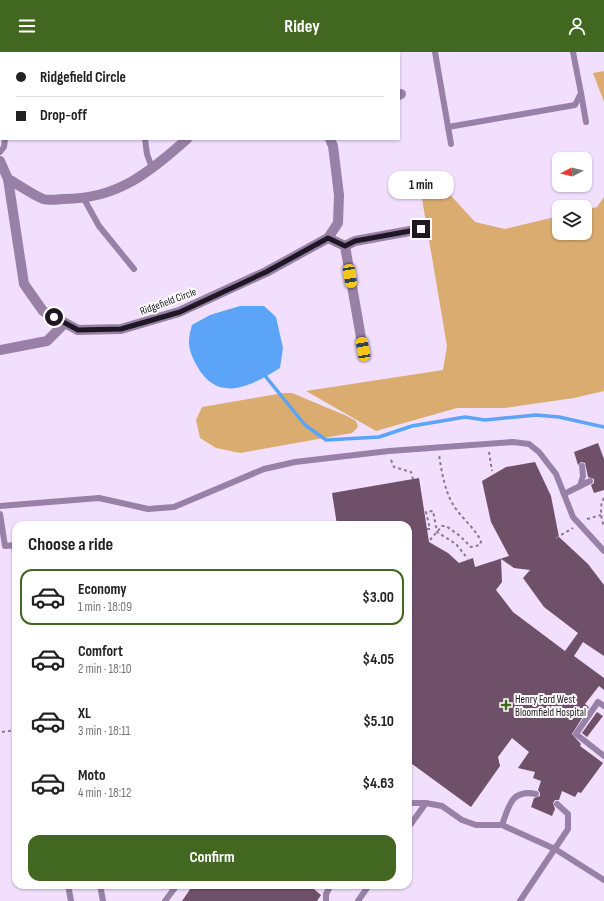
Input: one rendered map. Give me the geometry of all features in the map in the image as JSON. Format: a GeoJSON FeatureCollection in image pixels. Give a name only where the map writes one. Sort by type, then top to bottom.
{"type":"FeatureCollection","features":[{"type":"Feature","properties":{"kind":"street"},"geometry":{"type":"LineString","coordinates":[[8,179],[44,199],[84,199],[101,196],[125,185],[152,168],[185,140]]}},
{"type":"Feature","properties":{"kind":"street"},"geometry":{"type":"LineString","coordinates":[[331,140],[334,146],[339,195],[338,223],[328,238],[345,246]]}},
{"type":"Feature","properties":{"kind":"street","name":"Ridgefield Circle"},"geometry":{"type":"LineString","coordinates":[[0,161],[8,179],[24,284],[43,310],[78,330],[121,329],[180,312],[266,272],[328,238]]}},
{"type":"Feature","properties":{"kind":"street"},"geometry":{"type":"LineString","coordinates":[[345,246],[355,241],[421,229]]}},
{"type":"Feature","properties":{"kind":"street"},"geometry":{"type":"LineString","coordinates":[[345,246],[363,349]]}},
{"type":"Feature","properties":{"kind":"street"},"geometry":{"type":"LineString","coordinates":[[0,350],[47,341],[65,323]]}},
{"type":"Feature","properties":{"kind":"lane"},"geometry":{"type":"LineString","coordinates":[[435,52],[451,144]]}},
{"type":"Feature","properties":{"kind":"lane"},"geometry":{"type":"LineString","coordinates":[[573,52],[586,122]]}},
{"type":"Feature","properties":{"kind":"lane"},"geometry":{"type":"LineString","coordinates":[[448,127],[575,105],[581,93]]}},
{"type":"Feature","properties":{"kind":"lane"},"geometry":{"type":"LineString","coordinates":[[0,152],[4,147],[5,140]]}},
{"type":"Feature","properties":{"kind":"lane"},"geometry":{"type":"LineString","coordinates":[[145,140],[147,154],[152,168]]}},
{"type":"Feature","properties":{"kind":"lane"},"geometry":{"type":"LineString","coordinates":[[84,199],[99,226],[134,269]]}},
{"type":"Feature","properties":{"kind":"lane"},"geometry":{"type":"LineString","coordinates":[[0,506],[99,498],[148,509],[174,507],[264,469],[295,462],[389,451],[513,442],[529,444],[539,452],[556,474],[573,517],[604,551]]}},
{"type":"Feature","properties":{"kind":"lane"},"geometry":{"type":"LineString","coordinates":[[580,486],[584,468]]}},
{"type":"Feature","properties":{"kind":"lane"},"geometry":{"type":"LineString","coordinates":[[564,494],[590,482]]}},
{"type":"Feature","properties":{"kind":"lane"},"geometry":{"type":"LineString","coordinates":[[0,514],[5,546],[12,545]]}},
{"type":"Feature","properties":{"kind":"lane"},"geometry":{"type":"LineString","coordinates":[[604,706],[598,702],[576,734],[604,756]]}},
{"type":"Feature","properties":{"kind":"lane"},"geometry":{"type":"LineString","coordinates":[[502,825],[509,805],[515,796],[526,792],[536,794]]}},
{"type":"Feature","properties":{"kind":"lane"},"geometry":{"type":"LineString","coordinates":[[412,803],[426,803],[442,806],[462,820],[476,825],[502,825],[555,849],[604,880]]}},
{"type":"Feature","properties":{"kind":"lane"},"geometry":{"type":"LineString","coordinates":[[412,822],[426,803]]}},
{"type":"Feature","properties":{"kind":"lane"},"geometry":{"type":"LineString","coordinates":[[520,901],[568,829],[568,814],[557,804]]}},
{"type":"Feature","properties":{"kind":"lane"},"geometry":{"type":"LineString","coordinates":[[68,889],[70,901]]}},
{"type":"Feature","properties":{"kind":"lane"},"geometry":{"type":"LineString","coordinates":[[101,889],[103,901]]}},
{"type":"Feature","properties":{"kind":"lane"},"geometry":{"type":"LineString","coordinates":[[165,901],[174,889]]}},
{"type":"Feature","properties":{"kind":"lane"},"geometry":{"type":"LineString","coordinates":[[326,901],[326,894],[329,889]]}},
{"type":"Feature","properties":{"kind":"lane"},"geometry":{"type":"LineString","coordinates":[[358,901],[366,889]]}},
{"type":"Feature","properties":{"kind":"path"},"geometry":{"type":"LineString","coordinates":[[488,443],[492,471]]}},
{"type":"Feature","properties":{"kind":"path"},"geometry":{"type":"LineString","coordinates":[[430,540],[442,526],[446,526],[460,536],[471,547],[480,545],[481,541],[478,534],[454,508],[445,486],[439,448]]}},
{"type":"Feature","properties":{"kind":"path"},"geometry":{"type":"LineString","coordinates":[[389,451],[394,467],[411,472],[413,479]]}},
{"type":"Feature","properties":{"kind":"path"},"geometry":{"type":"LineString","coordinates":[[604,498],[602,502],[601,515],[604,527]]}},
{"type":"Feature","properties":{"kind":"path"},"geometry":{"type":"LineString","coordinates":[[427,529],[430,529],[426,512],[433,512],[437,532],[456,544],[468,559]]}},
{"type":"Feature","properties":{"kind":"path"},"geometry":{"type":"LineString","coordinates":[[2,732],[12,731]]}},
{"type":"Feature","properties":{"kind":"shaded area"},"geometry":{"type":"Polygon","coordinates":[[[604,71],[604,102],[593,73],[604,71]]]}},
{"type":"Feature","properties":{"kind":"shaded area"},"geometry":{"type":"Polygon","coordinates":[[[419,181],[444,188],[475,222],[505,229],[552,218],[552,240],[592,240],[592,208],[597,207],[604,197],[604,391],[574,398],[504,408],[457,408],[376,431],[306,391],[443,370],[447,346],[419,181]]]}},
{"type":"Feature","properties":{"kind":"shaded area"},"geometry":{"type":"Polygon","coordinates":[[[284,393],[292,393],[347,416],[356,421],[358,427],[352,433],[240,453],[216,448],[200,438],[196,420],[202,407],[284,393]]]}},
{"type":"Feature","properties":{"kind":"water"},"geometry":{"type":"Polygon","coordinates":[[[240,306],[264,306],[276,317],[283,348],[280,368],[258,381],[247,385],[236,388],[225,388],[215,385],[205,378],[197,366],[190,350],[189,336],[192,325],[210,315],[240,306]]]}},
{"type":"Feature","properties":{"kind":"building"},"geometry":{"type":"Polygon","coordinates":[[[598,443],[604,459],[604,490],[594,493],[591,485],[594,483],[594,479],[588,477],[585,463],[581,462],[578,465],[574,452],[598,443]]]}},
{"type":"Feature","properties":{"kind":"building"},"geometry":{"type":"Polygon","coordinates":[[[535,462],[551,496],[559,537],[588,564],[604,585],[604,656],[583,642],[574,656],[604,678],[604,690],[599,686],[585,704],[589,707],[572,734],[581,744],[580,746],[603,763],[581,793],[578,792],[575,797],[562,791],[559,800],[555,800],[553,803],[555,809],[552,816],[531,807],[534,798],[540,796],[538,790],[541,781],[533,778],[535,772],[518,768],[529,752],[512,738],[498,757],[500,766],[471,807],[412,764],[412,521],[336,521],[332,493],[419,478],[429,542],[448,553],[459,563],[473,558],[475,567],[509,556],[491,522],[482,481],[506,467],[535,462]],[[501,559],[502,582],[496,590],[513,612],[565,651],[578,633],[544,607],[523,578],[530,570],[514,568],[501,559]]]}},
{"type":"Feature","properties":{"kind":"building"},"geometry":{"type":"Polygon","coordinates":[[[597,712],[603,716],[587,737],[582,733],[597,712]]]}},
{"type":"Feature","properties":{"kind":"building"},"geometry":{"type":"Polygon","coordinates":[[[190,889],[314,889],[321,895],[317,901],[182,901],[190,889]]]}},
{"type":"Feature","properties":{"kind":"waterway"},"geometry":{"type":"LineString","coordinates":[[266,377],[305,425],[326,440],[379,437],[412,426],[465,417],[485,420],[536,415],[559,417],[604,427]]}},
{"type":"Feature","properties":{"kind":"place","name":"Henry Ford West Bloomfield Hospital"},"geometry":{"type":"Point","coordinates":[506,705]}},
{"type":"Feature","properties":{"kind":"route"},"geometry":{"type":"LineString","coordinates":[[54,317],[78,330],[121,329],[180,312],[266,272],[328,238],[345,246],[355,241],[421,229]]}}]}
